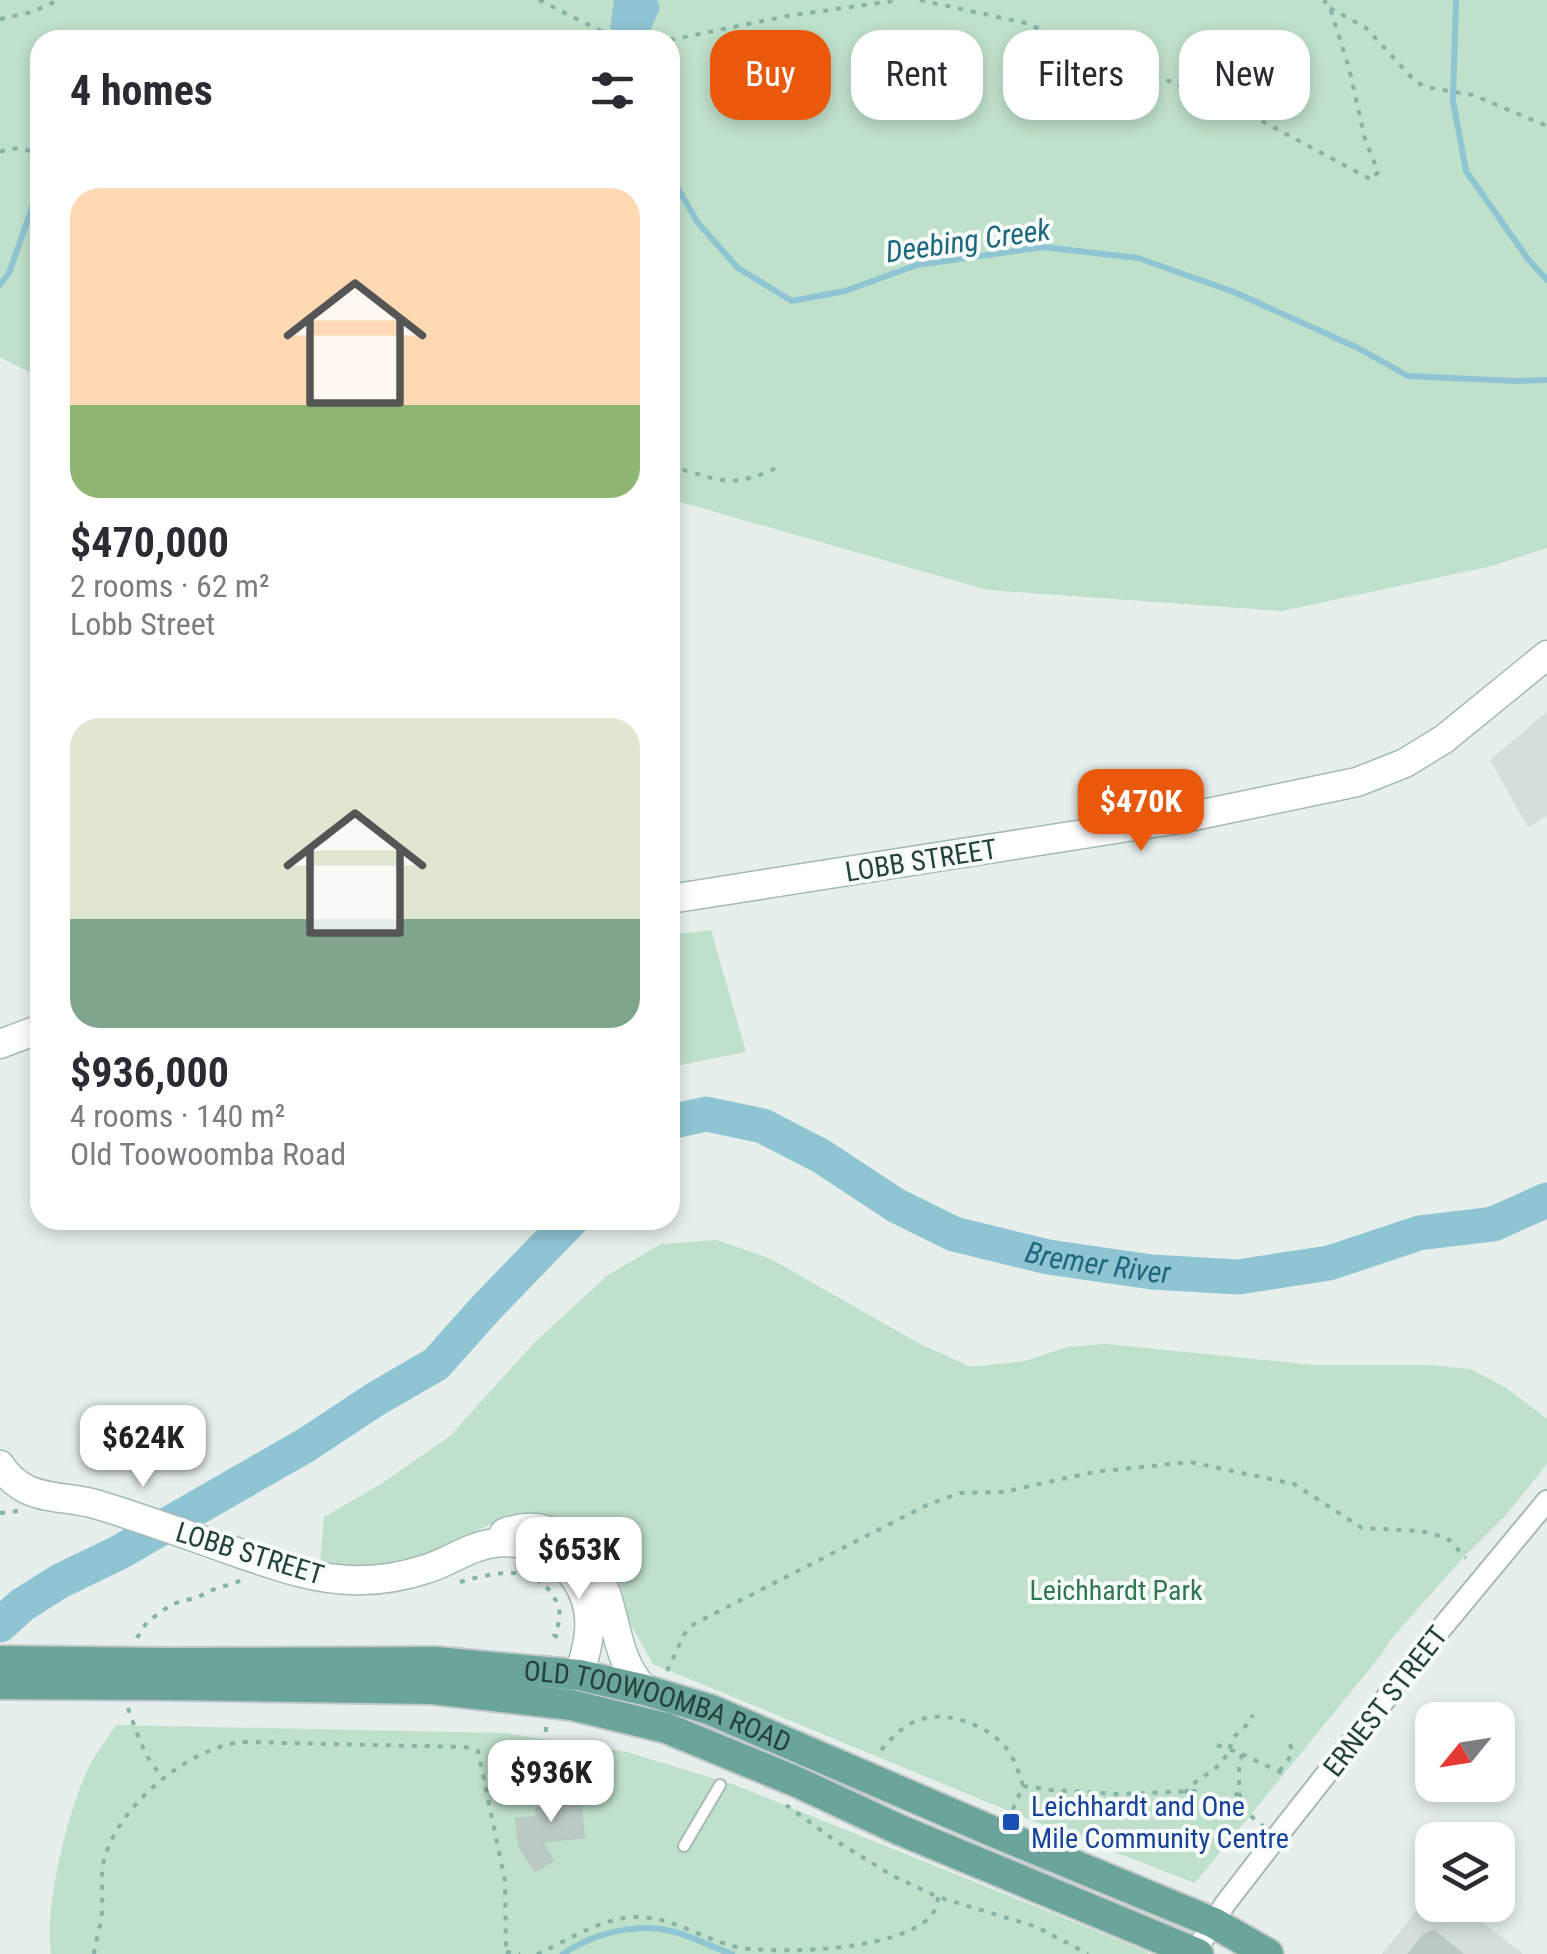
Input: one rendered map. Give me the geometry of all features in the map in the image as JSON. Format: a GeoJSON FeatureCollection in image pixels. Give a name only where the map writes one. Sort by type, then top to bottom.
{"type":"FeatureCollection","features":[{"type":"Feature","properties":{"kind":"main road","name":"LOBB STREET"},"geometry":{"type":"LineString","coordinates":[[680,897],[1178,819],[1356,782],[1404,763],[1444,739],[1547,655]]}},
{"type":"Feature","properties":{"kind":"main road"},"geometry":{"type":"LineString","coordinates":[[0,1044],[30,1034]]}},
{"type":"Feature","properties":{"kind":"main road","name":"LOBB STREET"},"geometry":{"type":"LineString","coordinates":[[2,1473],[30,1501],[96,1505],[310,1576],[378,1580],[444,1563],[496,1542],[524,1544],[548,1554],[569,1571],[585,1596],[589,1642],[579,1675]]}},
{"type":"Feature","properties":{"kind":"main road"},"geometry":{"type":"LineString","coordinates":[[472,1550],[509,1531],[530,1527],[551,1531],[575,1546],[600,1579],[635,1679],[655,1681]]}},
{"type":"Feature","properties":{"kind":"main road","name":"OLD TOOWOOMBA ROAD"},"geometry":{"type":"LineString","coordinates":[[0,1661],[432,1689],[559,1714],[666,1728],[1196,1953]]}},
{"type":"Feature","properties":{"kind":"main road","name":"OLD TOOWOOMBA ROAD"},"geometry":{"type":"LineString","coordinates":[[0,1684],[436,1662],[655,1681],[711,1710],[1214,1923],[1268,1954]]}},
{"type":"Feature","properties":{"kind":"main road"},"geometry":{"type":"LineString","coordinates":[[559,1714],[579,1675]]}},
{"type":"Feature","properties":{"kind":"street","name":"ERNEST STREET"},"geometry":{"type":"LineString","coordinates":[[1196,1953],[1225,1904],[1435,1636],[1539,1529],[1547,1501]]}},
{"type":"Feature","properties":{"kind":"lane"},"geometry":{"type":"LineString","coordinates":[[684,1846],[720,1786]]}},
{"type":"Feature","properties":{"kind":"path"},"geometry":{"type":"LineString","coordinates":[[0,19],[32,12],[59,0]]}},
{"type":"Feature","properties":{"kind":"path"},"geometry":{"type":"LineString","coordinates":[[539,0],[597,30]]}},
{"type":"Feature","properties":{"kind":"path"},"geometry":{"type":"LineString","coordinates":[[680,38],[787,16],[900,0]]}},
{"type":"Feature","properties":{"kind":"path"},"geometry":{"type":"LineString","coordinates":[[920,0],[1044,30],[1243,111],[1372,180],[1378,172],[1365,138],[1349,68],[1324,0]]}},
{"type":"Feature","properties":{"kind":"path"},"geometry":{"type":"LineString","coordinates":[[1330,8],[1366,28],[1414,80],[1425,86],[1473,94],[1547,126]]}},
{"type":"Feature","properties":{"kind":"path"},"geometry":{"type":"LineString","coordinates":[[0,152],[14,148],[30,150]]}},
{"type":"Feature","properties":{"kind":"path"},"geometry":{"type":"LineString","coordinates":[[680,469],[724,482],[745,482],[780,466]]}},
{"type":"Feature","properties":{"kind":"path"},"geometry":{"type":"LineString","coordinates":[[655,1681],[684,1633],[694,1624],[927,1505],[960,1492],[1003,1492],[1094,1472],[1190,1462],[1294,1484],[1362,1528],[1434,1534],[1447,1538],[1466,1558]]}},
{"type":"Feature","properties":{"kind":"path"},"geometry":{"type":"LineString","coordinates":[[0,1513],[30,1501]]}},
{"type":"Feature","properties":{"kind":"path"},"geometry":{"type":"LineString","coordinates":[[536,1721],[559,1714]]}},
{"type":"Feature","properties":{"kind":"path"},"geometry":{"type":"LineString","coordinates":[[552,1786],[546,1764],[559,1714]]}},
{"type":"Feature","properties":{"kind":"path"},"geometry":{"type":"LineString","coordinates":[[1177,1818],[1178,1805],[1190,1785],[1226,1759],[1235,1736],[1253,1715]]}},
{"type":"Feature","properties":{"kind":"path"},"geometry":{"type":"LineString","coordinates":[[882,1750],[915,1720],[932,1717],[967,1722],[988,1732],[1005,1746],[1024,1786],[1010,1814]]}},
{"type":"Feature","properties":{"kind":"path"},"geometry":{"type":"LineString","coordinates":[[1280,1772],[1292,1754],[1287,1740]]}},
{"type":"Feature","properties":{"kind":"path"},"geometry":{"type":"LineString","coordinates":[[94,1954],[102,1912],[103,1865],[130,1813],[173,1772],[220,1746],[242,1742],[465,1747],[478,1752],[505,1882],[506,1953],[520,1954]]}},
{"type":"Feature","properties":{"kind":"path"},"geometry":{"type":"LineString","coordinates":[[1216,1745],[1286,1775]]}},
{"type":"Feature","properties":{"kind":"path"},"geometry":{"type":"LineString","coordinates":[[1242,1754],[1239,1793],[1245,1811]]}},
{"type":"Feature","properties":{"kind":"path"},"geometry":{"type":"LineString","coordinates":[[1024,1786],[1118,1794],[1198,1791],[1245,1811],[1276,1838]]}},
{"type":"Feature","properties":{"kind":"path"},"geometry":{"type":"LineString","coordinates":[[1224,1802],[1239,1793]]}},
{"type":"Feature","properties":{"kind":"path"},"geometry":{"type":"LineString","coordinates":[[777,1799],[893,1876],[938,1897],[1037,1927],[1088,1954]]}},
{"type":"Feature","properties":{"kind":"path"},"geometry":{"type":"LineString","coordinates":[[537,1954],[604,1924],[640,1917],[666,1921],[742,1948],[785,1950],[859,1945],[886,1940],[915,1927],[929,1918],[938,1897]]}},
{"type":"Feature","properties":{"kind":"shaded area"},"geometry":{"type":"Polygon","coordinates":[[[1547,712],[1547,816],[1528,828],[1490,760],[1547,712]]]}},
{"type":"Feature","properties":{"kind":"shaded area"},"geometry":{"type":"Polygon","coordinates":[[[1415,1912],[1415,1922],[1483,1922],[1523,1954],[1382,1954],[1415,1912]]]}},
{"type":"Feature","properties":{"kind":"green space"},"geometry":{"type":"Polygon","coordinates":[[[0,0],[1547,0],[1547,548],[1492,566],[1282,611],[988,590],[680,502],[680,30],[30,30],[30,373],[0,357],[0,0]]]}},
{"type":"Feature","properties":{"kind":"green space"},"geometry":{"type":"Polygon","coordinates":[[[711,930],[746,1052],[680,1065],[680,934],[711,930]]]}},
{"type":"Feature","properties":{"kind":"green space","name":"Leichhardt Park"},"geometry":{"type":"Polygon","coordinates":[[[717,1240],[771,1259],[920,1344],[971,1367],[1025,1361],[1067,1347],[1106,1344],[1314,1365],[1470,1369],[1505,1387],[1547,1419],[1547,1464],[1507,1514],[1392,1638],[1195,1883],[1026,1818],[653,1664],[628,1620],[618,1571],[592,1539],[553,1521],[526,1516],[500,1520],[409,1561],[361,1567],[320,1563],[324,1517],[381,1484],[450,1436],[534,1343],[608,1275],[661,1244],[717,1240]]]}},
{"type":"Feature","properties":{"kind":"green space"},"geometry":{"type":"Polygon","coordinates":[[[116,1725],[505,1733],[627,1752],[735,1785],[1148,1954],[51,1954],[51,1912],[65,1836],[87,1771],[116,1725]]]}},
{"type":"Feature","properties":{"kind":"water"},"geometry":{"type":"Polygon","coordinates":[[[614,0],[657,0],[660,8],[651,30],[610,29],[614,0]]]}},
{"type":"Feature","properties":{"kind":"building"},"geometry":{"type":"Polygon","coordinates":[[[578,1783],[584,1837],[542,1842],[553,1860],[535,1871],[519,1845],[516,1819],[537,1817],[536,1809],[554,1806],[552,1787],[578,1783]]]}},
{"type":"Feature","properties":{"kind":"building"},"geometry":{"type":"Polygon","coordinates":[[[1434,1931],[1462,1954],[1409,1954],[1424,1935],[1434,1931]]]}},
{"type":"Feature","properties":{"kind":"waterway","name":"Deebing Creek"},"geometry":{"type":"LineString","coordinates":[[1456,0],[1453,101],[1466,171],[1547,280]]}},
{"type":"Feature","properties":{"kind":"waterway","name":"Deebing Creek"},"geometry":{"type":"LineString","coordinates":[[680,192],[698,223],[738,268],[792,301],[845,291],[917,265],[1043,247],[1138,258],[1234,292],[1358,348],[1408,376],[1547,380]]}},
{"type":"Feature","properties":{"kind":"waterway","name":"Deebing Creek"},"geometry":{"type":"LineString","coordinates":[[0,285],[9,273],[30,213]]}},
{"type":"Feature","properties":{"kind":"waterway","name":"Bremer River"},"geometry":{"type":"LineString","coordinates":[[680,1120],[706,1114],[763,1126],[821,1156],[897,1206],[954,1234],[1048,1257],[1152,1272],[1238,1277],[1329,1263],[1419,1233],[1493,1224],[1547,1200]]}},
{"type":"Feature","properties":{"kind":"waterway","name":"Bremer River"},"geometry":{"type":"LineString","coordinates":[[0,1625],[22,1605],[60,1581],[118,1553],[306,1445],[436,1364],[561,1230]]}},
{"type":"Feature","properties":{"kind":"waterway"},"geometry":{"type":"LineString","coordinates":[[563,1954],[601,1936],[643,1928],[679,1933],[732,1954]]}},
{"type":"Feature","properties":{"kind":"place","name":"Leichhardt and One Mile Community Centre"},"geometry":{"type":"Point","coordinates":[1011,1822]}}]}
